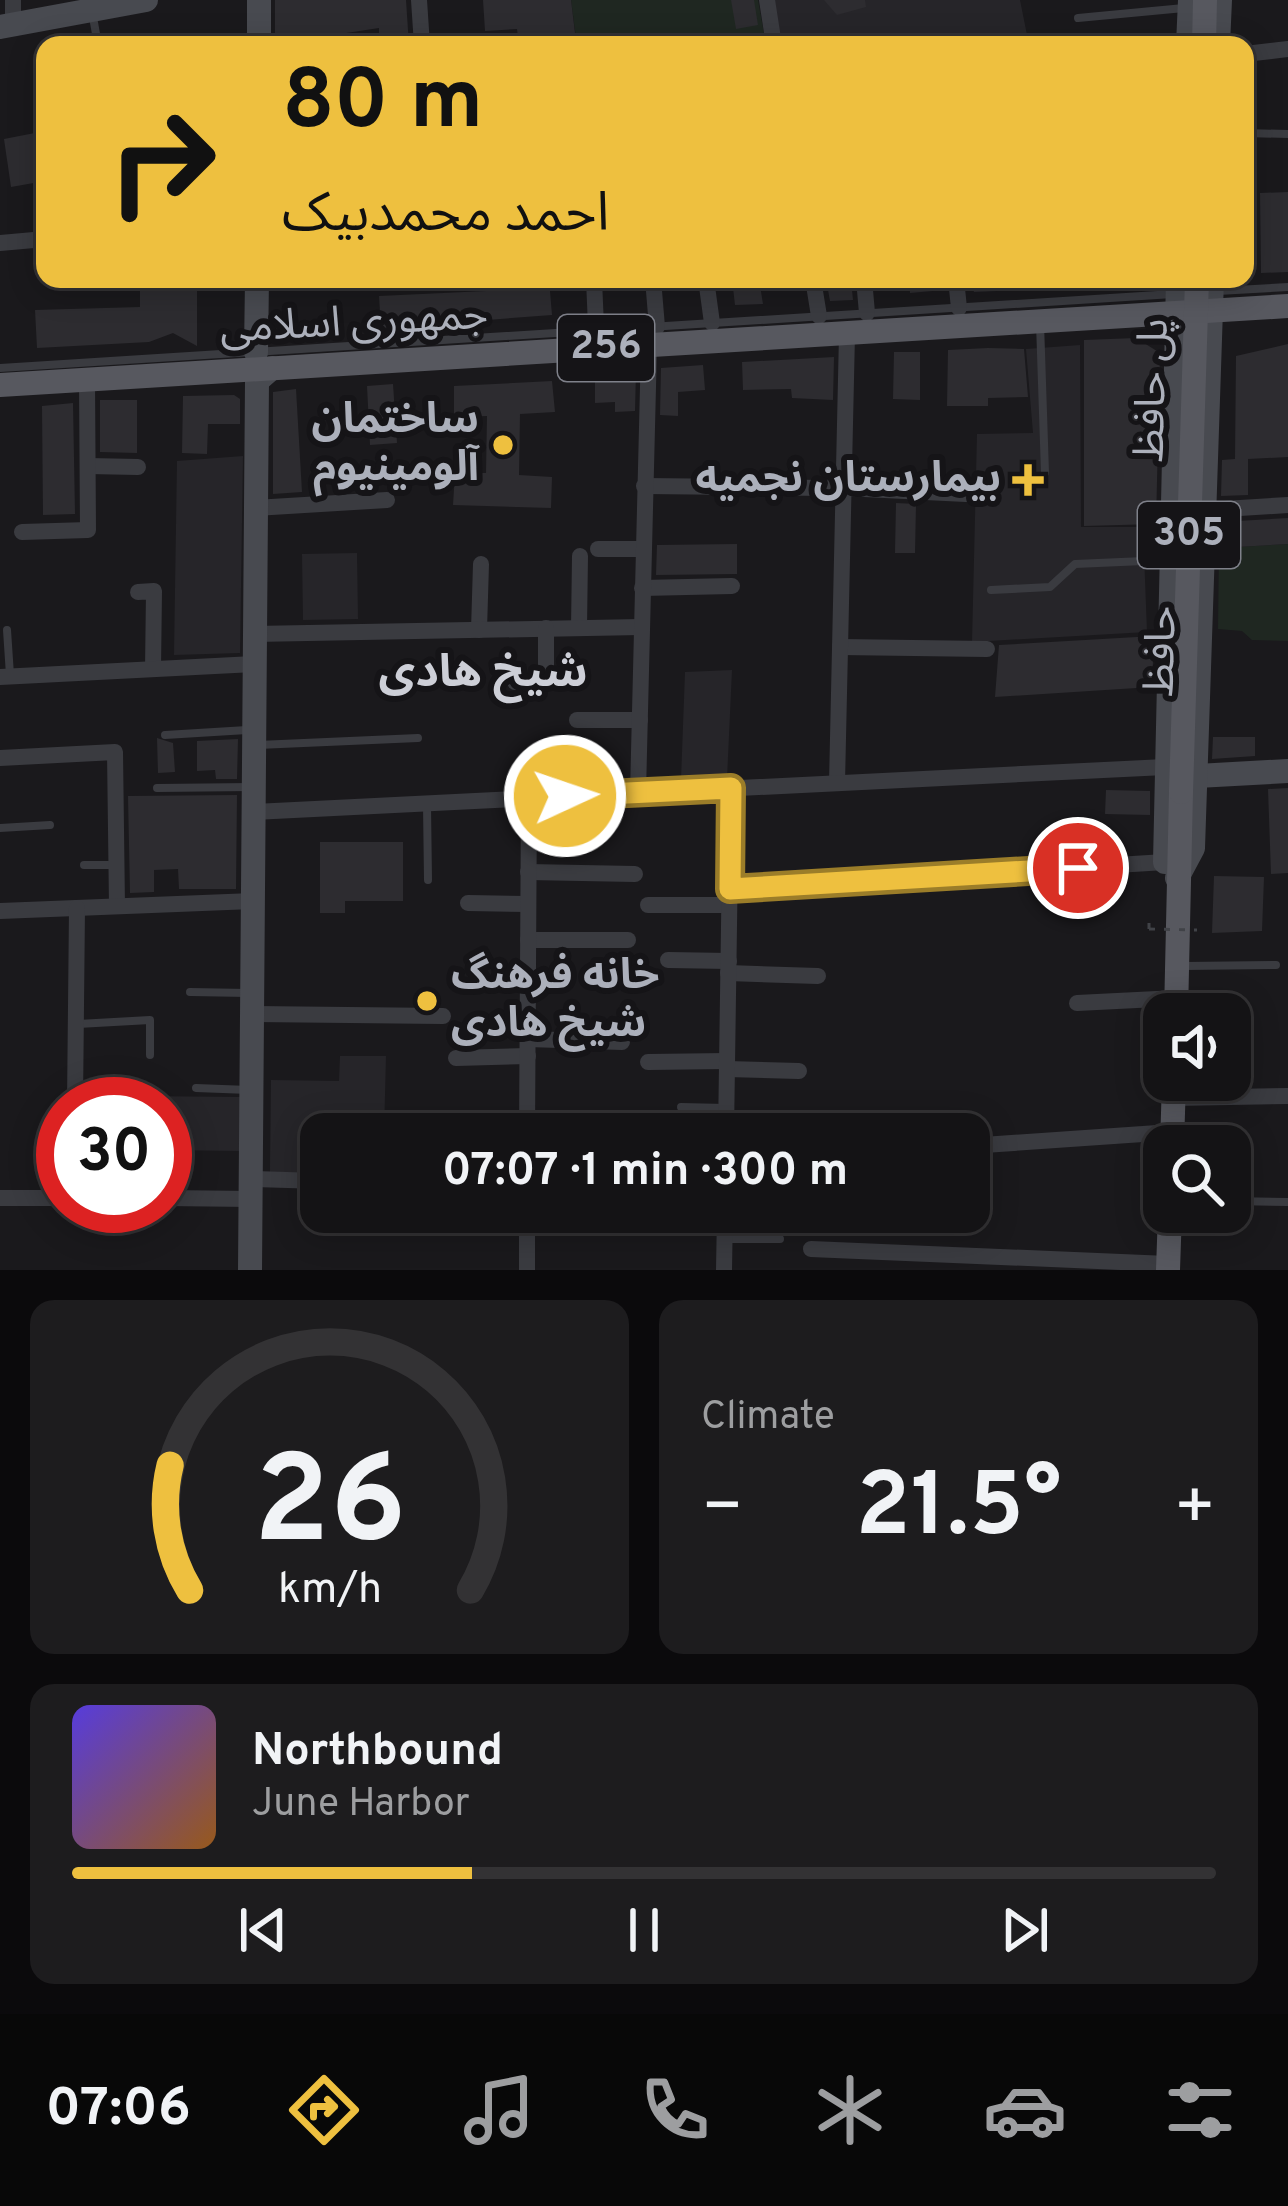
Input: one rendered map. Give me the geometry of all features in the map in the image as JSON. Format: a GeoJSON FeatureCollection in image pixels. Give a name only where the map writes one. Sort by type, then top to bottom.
{"type":"FeatureCollection","features":[{"type":"Feature","properties":{"kind":"main road"},"geometry":{"type":"LineString","coordinates":[[9,17],[146,0]]}},
{"type":"Feature","properties":{"kind":"main road"},"geometry":{"type":"LineString","coordinates":[[259,0],[259,36]]}},
{"type":"Feature","properties":{"kind":"main road"},"geometry":{"type":"LineString","coordinates":[[1218,36],[1220,0]]}},
{"type":"Feature","properties":{"kind":"main road"},"geometry":{"type":"LineString","coordinates":[[1189,36],[1195,2]]}},
{"type":"Feature","properties":{"kind":"main road"},"geometry":{"type":"LineString","coordinates":[[1195,2],[1202,36]]}},
{"type":"Feature","properties":{"kind":"main road"},"geometry":{"type":"LineString","coordinates":[[250,1270],[255,508],[257,381],[262,363],[258,288]]}},
{"type":"Feature","properties":{"kind":"main road","name":"جمهوری اسلامی"},"geometry":{"type":"LineString","coordinates":[[0,385],[959,317],[1040,322],[1195,292],[1288,305]]}},
{"type":"Feature","properties":{"kind":"main road","name":"حافظ"},"geometry":{"type":"LineString","coordinates":[[1176,993],[1174,867],[1165,767],[1172,406],[1195,292]]}},
{"type":"Feature","properties":{"kind":"main road","name":"حافظ"},"geometry":{"type":"LineString","coordinates":[[1174,867],[1189,784],[1208,510],[1209,409],[1195,292]]}},
{"type":"Feature","properties":{"kind":"main road","name":"پل حافظ"},"geometry":{"type":"LineString","coordinates":[[1189,784],[1195,292]]}},
{"type":"Feature","properties":{"kind":"main road"},"geometry":{"type":"LineString","coordinates":[[1172,406],[1209,409]]}},
{"type":"Feature","properties":{"kind":"main road"},"geometry":{"type":"LineString","coordinates":[[1189,784],[1288,771]]}},
{"type":"Feature","properties":{"kind":"main road"},"geometry":{"type":"LineString","coordinates":[[1168,1267],[1169,1233]]}},
{"type":"Feature","properties":{"kind":"street"},"geometry":{"type":"LineString","coordinates":[[419,0],[421,36]]}},
{"type":"Feature","properties":{"kind":"street"},"geometry":{"type":"LineString","coordinates":[[767,0],[773,36]]}},
{"type":"Feature","properties":{"kind":"street"},"geometry":{"type":"LineString","coordinates":[[1254,53],[1288,49]]}},
{"type":"Feature","properties":{"kind":"street"},"geometry":{"type":"LineString","coordinates":[[0,243],[36,240]]}},
{"type":"Feature","properties":{"kind":"street"},"geometry":{"type":"LineString","coordinates":[[594,288],[597,340]]}},
{"type":"Feature","properties":{"kind":"street"},"geometry":{"type":"LineString","coordinates":[[638,793],[653,288]]}},
{"type":"Feature","properties":{"kind":"street"},"geometry":{"type":"LineString","coordinates":[[707,288],[713,333]]}},
{"type":"Feature","properties":{"kind":"street"},"geometry":{"type":"LineString","coordinates":[[819,288],[845,326]]}},
{"type":"Feature","properties":{"kind":"street"},"geometry":{"type":"LineString","coordinates":[[837,783],[840,647],[835,488],[845,326],[860,288]]}},
{"type":"Feature","properties":{"kind":"street"},"geometry":{"type":"LineString","coordinates":[[957,288],[959,317]]}},
{"type":"Feature","properties":{"kind":"street"},"geometry":{"type":"LineString","coordinates":[[22,532],[88,530],[87,380]]}},
{"type":"Feature","properties":{"kind":"street"},"geometry":{"type":"LineString","coordinates":[[88,466],[138,467]]}},
{"type":"Feature","properties":{"kind":"street"},"geometry":{"type":"LineString","coordinates":[[644,486],[966,494]]}},
{"type":"Feature","properties":{"kind":"street"},"geometry":{"type":"LineString","coordinates":[[255,508],[387,500]]}},
{"type":"Feature","properties":{"kind":"street"},"geometry":{"type":"LineString","coordinates":[[1208,510],[1288,506]]}},
{"type":"Feature","properties":{"kind":"street"},"geometry":{"type":"LineString","coordinates":[[598,549],[643,549]]}},
{"type":"Feature","properties":{"kind":"street"},"geometry":{"type":"LineString","coordinates":[[579,628],[580,556]]}},
{"type":"Feature","properties":{"kind":"street"},"geometry":{"type":"LineString","coordinates":[[479,630],[481,564]]}},
{"type":"Feature","properties":{"kind":"street"},"geometry":{"type":"LineString","coordinates":[[642,588],[733,586]]}},
{"type":"Feature","properties":{"kind":"street"},"geometry":{"type":"LineString","coordinates":[[137,592],[154,591],[153,669]]}},
{"type":"Feature","properties":{"kind":"street"},"geometry":{"type":"LineString","coordinates":[[254,634],[641,627]]}},
{"type":"Feature","properties":{"kind":"street"},"geometry":{"type":"LineString","coordinates":[[546,628],[546,682]]}},
{"type":"Feature","properties":{"kind":"street"},"geometry":{"type":"LineString","coordinates":[[840,647],[987,649]]}},
{"type":"Feature","properties":{"kind":"street"},"geometry":{"type":"LineString","coordinates":[[5,676],[254,664]]}},
{"type":"Feature","properties":{"kind":"street"},"geometry":{"type":"LineString","coordinates":[[515,682],[580,682]]}},
{"type":"Feature","properties":{"kind":"street"},"geometry":{"type":"LineString","coordinates":[[577,720],[640,720]]}},
{"type":"Feature","properties":{"kind":"street"},"geometry":{"type":"LineString","coordinates":[[0,758],[116,752],[117,906]]}},
{"type":"Feature","properties":{"kind":"street"},"geometry":{"type":"LineString","coordinates":[[253,800],[427,803],[1165,767]]}},
{"type":"Feature","properties":{"kind":"street"},"geometry":{"type":"LineString","coordinates":[[726,1113],[731,788]]}},
{"type":"Feature","properties":{"kind":"street"},"geometry":{"type":"LineString","coordinates":[[527,1113],[529,798]]}},
{"type":"Feature","properties":{"kind":"street"},"geometry":{"type":"LineString","coordinates":[[648,905],[1174,867]]}},
{"type":"Feature","properties":{"kind":"street"},"geometry":{"type":"LineString","coordinates":[[528,872],[634,874]]}},
{"type":"Feature","properties":{"kind":"street"},"geometry":{"type":"LineString","coordinates":[[0,911],[253,901]]}},
{"type":"Feature","properties":{"kind":"street"},"geometry":{"type":"LineString","coordinates":[[468,903],[528,904]]}},
{"type":"Feature","properties":{"kind":"street"},"geometry":{"type":"LineString","coordinates":[[75,1077],[77,908]]}},
{"type":"Feature","properties":{"kind":"street"},"geometry":{"type":"LineString","coordinates":[[528,940],[628,940]]}},
{"type":"Feature","properties":{"kind":"street"},"geometry":{"type":"LineString","coordinates":[[668,960],[818,976]]}},
{"type":"Feature","properties":{"kind":"street"},"geometry":{"type":"LineString","coordinates":[[1077,1003],[1143,1005]]}},
{"type":"Feature","properties":{"kind":"street"},"geometry":{"type":"LineString","coordinates":[[252,1004],[443,1016]]}},
{"type":"Feature","properties":{"kind":"street"},"geometry":{"type":"LineString","coordinates":[[456,1058],[528,1047],[622,1042]]}},
{"type":"Feature","properties":{"kind":"street"},"geometry":{"type":"LineString","coordinates":[[648,1062],[799,1071]]}},
{"type":"Feature","properties":{"kind":"street"},"geometry":{"type":"LineString","coordinates":[[1251,1094],[1288,1096]]}},
{"type":"Feature","properties":{"kind":"street"},"geometry":{"type":"LineString","coordinates":[[990,1145],[1143,1140]]}},
{"type":"Feature","properties":{"kind":"street"},"geometry":{"type":"LineString","coordinates":[[192,1195],[300,1183]]}},
{"type":"Feature","properties":{"kind":"street"},"geometry":{"type":"LineString","coordinates":[[0,1198],[36,1198]]}},
{"type":"Feature","properties":{"kind":"street"},"geometry":{"type":"LineString","coordinates":[[527,1233],[527,1270]]}},
{"type":"Feature","properties":{"kind":"street"},"geometry":{"type":"LineString","coordinates":[[724,1233],[724,1270]]}},
{"type":"Feature","properties":{"kind":"street"},"geometry":{"type":"LineString","coordinates":[[811,1249],[859,1260],[1168,1267]]}},
{"type":"Feature","properties":{"kind":"lane"},"geometry":{"type":"LineString","coordinates":[[1078,17],[1195,2]]}},
{"type":"Feature","properties":{"kind":"lane"},"geometry":{"type":"LineString","coordinates":[[92,10],[96,36]]}},
{"type":"Feature","properties":{"kind":"lane"},"geometry":{"type":"LineString","coordinates":[[1254,133],[1288,134]]}},
{"type":"Feature","properties":{"kind":"lane"},"geometry":{"type":"LineString","coordinates":[[959,317],[1288,287]]}},
{"type":"Feature","properties":{"kind":"lane"},"geometry":{"type":"LineString","coordinates":[[1040,322],[1045,473]]}},
{"type":"Feature","properties":{"kind":"lane"},"geometry":{"type":"LineString","coordinates":[[0,368],[262,363]]}},
{"type":"Feature","properties":{"kind":"lane"},"geometry":{"type":"LineString","coordinates":[[991,590],[1050,586],[1076,564],[1168,560]]}},
{"type":"Feature","properties":{"kind":"lane"},"geometry":{"type":"LineString","coordinates":[[5,676],[7,630]]}},
{"type":"Feature","properties":{"kind":"lane"},"geometry":{"type":"LineString","coordinates":[[165,735],[418,738]]}},
{"type":"Feature","properties":{"kind":"lane"},"geometry":{"type":"LineString","coordinates":[[158,788],[253,800]]}},
{"type":"Feature","properties":{"kind":"lane"},"geometry":{"type":"LineString","coordinates":[[427,803],[428,880]]}},
{"type":"Feature","properties":{"kind":"lane"},"geometry":{"type":"LineString","coordinates":[[0,827],[50,825]]}},
{"type":"Feature","properties":{"kind":"lane"},"geometry":{"type":"LineString","coordinates":[[84,865],[117,865]]}},
{"type":"Feature","properties":{"kind":"lane"},"geometry":{"type":"LineString","coordinates":[[1177,966],[1276,965]]}},
{"type":"Feature","properties":{"kind":"lane"},"geometry":{"type":"LineString","coordinates":[[190,992],[252,1004]]}},
{"type":"Feature","properties":{"kind":"lane"},"geometry":{"type":"LineString","coordinates":[[76,1024],[150,1020],[150,1055]]}},
{"type":"Feature","properties":{"kind":"lane"},"geometry":{"type":"LineString","coordinates":[[196,1088],[252,1090]]}},
{"type":"Feature","properties":{"kind":"lane"},"geometry":{"type":"LineString","coordinates":[[681,1107],[726,1108]]}},
{"type":"Feature","properties":{"kind":"lane"},"geometry":{"type":"LineString","coordinates":[[1251,1202],[1288,1202]]}},
{"type":"Feature","properties":{"kind":"lane"},"geometry":{"type":"LineString","coordinates":[[724,1239],[781,1239]]}},
{"type":"Feature","properties":{"kind":"path"},"geometry":{"type":"LineString","coordinates":[[1149,914],[1149,929],[1197,930]]}},
{"type":"Feature","properties":{"kind":"shaded area"},"geometry":{"type":"Polygon","coordinates":[[[571,0],[758,0],[764,36],[576,36],[571,0]]]}},
{"type":"Feature","properties":{"kind":"shaded area"},"geometry":{"type":"Polygon","coordinates":[[[774,0],[1020,0],[1027,36],[780,36],[774,0]]]}},
{"type":"Feature","properties":{"kind":"shaded area","name":"بیمارستان نجمیه"},"geometry":{"type":"Polygon","coordinates":[[[1080,345],[1081,527],[1143,527],[1147,632],[972,642],[977,434],[1033,433],[1026,349],[1080,345]]]}},
{"type":"Feature","properties":{"kind":"shaded area"},"geometry":{"type":"Polygon","coordinates":[[[243,456],[240,653],[174,655],[177,461],[243,456]]]}},
{"type":"Feature","properties":{"kind":"shaded area"},"geometry":{"type":"Polygon","coordinates":[[[1288,544],[1288,641],[1252,640],[1242,631],[1218,629],[1219,548],[1288,544]]]}},
{"type":"Feature","properties":{"kind":"shaded area"},"geometry":{"type":"Polygon","coordinates":[[[357,553],[358,619],[303,620],[302,554],[357,553]]]}},
{"type":"Feature","properties":{"kind":"shaded area"},"geometry":{"type":"Polygon","coordinates":[[[732,670],[727,779],[681,780],[685,672],[732,670]]]}},
{"type":"Feature","properties":{"kind":"shaded area"},"geometry":{"type":"Polygon","coordinates":[[[340,1056],[386,1056],[385,1113],[300,1113],[300,1173],[270,1172],[271,1080],[339,1081],[340,1056]]]}},
{"type":"Feature","properties":{"kind":"shaded area"},"geometry":{"type":"Polygon","coordinates":[[[192,1097],[241,1097],[240,1151],[192,1150],[192,1097]]]}},
{"type":"Feature","properties":{"kind":"building"},"geometry":{"type":"Polygon","coordinates":[[[275,0],[406,0],[408,36],[379,36],[379,28],[327,36],[275,36],[275,0]]]}},
{"type":"Feature","properties":{"kind":"building"},"geometry":{"type":"Polygon","coordinates":[[[483,0],[571,0],[575,33],[518,36],[517,29],[485,31],[483,0]]]}},
{"type":"Feature","properties":{"kind":"building"},"geometry":{"type":"Polygon","coordinates":[[[731,0],[754,0],[758,25],[736,29],[731,0]]]}},
{"type":"Feature","properties":{"kind":"building"},"geometry":{"type":"Polygon","coordinates":[[[824,0],[865,0],[866,7],[837,15],[824,0]]]}},
{"type":"Feature","properties":{"kind":"building"},"geometry":{"type":"Polygon","coordinates":[[[36,133],[36,183],[11,187],[4,139],[36,133]]]}},
{"type":"Feature","properties":{"kind":"building"},"geometry":{"type":"Polygon","coordinates":[[[1288,192],[1288,272],[1261,273],[1260,193],[1288,192]]]}},
{"type":"Feature","properties":{"kind":"building"},"geometry":{"type":"Polygon","coordinates":[[[140,288],[197,288],[197,346],[173,333],[149,342],[37,348],[35,310],[140,307],[140,288]]]}},
{"type":"Feature","properties":{"kind":"building"},"geometry":{"type":"Polygon","coordinates":[[[550,288],[552,315],[381,328],[379,296],[550,288]]]}},
{"type":"Feature","properties":{"kind":"building"},"geometry":{"type":"Polygon","coordinates":[[[733,288],[760,288],[763,304],[735,305],[733,288]]]}},
{"type":"Feature","properties":{"kind":"building"},"geometry":{"type":"Polygon","coordinates":[[[828,288],[852,288],[853,300],[830,301],[828,288]]]}},
{"type":"Feature","properties":{"kind":"building"},"geometry":{"type":"Polygon","coordinates":[[[910,288],[944,288],[944,290],[910,293],[910,288]]]}},
{"type":"Feature","properties":{"kind":"building"},"geometry":{"type":"Polygon","coordinates":[[[1136,338],[1160,353],[1156,524],[1084,526],[1084,340],[1136,338]]]}},
{"type":"Feature","properties":{"kind":"building"},"geometry":{"type":"Polygon","coordinates":[[[1288,344],[1288,457],[1248,459],[1248,495],[1221,496],[1222,460],[1235,459],[1236,356],[1288,344]]]}},
{"type":"Feature","properties":{"kind":"building"},"geometry":{"type":"Polygon","coordinates":[[[1024,349],[1028,397],[988,398],[988,406],[947,406],[948,350],[1024,349]]]}},
{"type":"Feature","properties":{"kind":"building"},"geometry":{"type":"Polygon","coordinates":[[[894,352],[920,352],[920,400],[893,399],[894,352]]]}},
{"type":"Feature","properties":{"kind":"building"},"geometry":{"type":"Polygon","coordinates":[[[834,357],[833,400],[792,398],[791,389],[743,390],[742,362],[834,357]]]}},
{"type":"Feature","properties":{"kind":"building"},"geometry":{"type":"Polygon","coordinates":[[[703,365],[705,390],[678,392],[678,416],[660,415],[661,368],[703,365]]]}},
{"type":"Feature","properties":{"kind":"building"},"geometry":{"type":"Polygon","coordinates":[[[636,371],[635,411],[615,412],[615,402],[595,403],[595,373],[636,371]]]}},
{"type":"Feature","properties":{"kind":"building","name":"ساختمان آلومینیوم"},"geometry":{"type":"Polygon","coordinates":[[[552,381],[555,412],[520,414],[519,475],[552,477],[551,508],[453,505],[455,473],[486,473],[487,416],[454,417],[454,386],[552,381]]]}},
{"type":"Feature","properties":{"kind":"building"},"geometry":{"type":"Polygon","coordinates":[[[393,384],[397,443],[370,445],[367,386],[393,384]]]}},
{"type":"Feature","properties":{"kind":"building"},"geometry":{"type":"Polygon","coordinates":[[[296,389],[302,492],[273,494],[273,392],[296,389]]]}},
{"type":"Feature","properties":{"kind":"building"},"geometry":{"type":"Polygon","coordinates":[[[234,395],[240,399],[240,424],[208,424],[207,454],[182,453],[183,396],[234,395]]]}},
{"type":"Feature","properties":{"kind":"building"},"geometry":{"type":"Polygon","coordinates":[[[100,400],[137,400],[137,453],[100,452],[100,400]]]}},
{"type":"Feature","properties":{"kind":"building"},"geometry":{"type":"Polygon","coordinates":[[[73,403],[75,514],[43,515],[42,406],[73,403]]]}},
{"type":"Feature","properties":{"kind":"building"},"geometry":{"type":"Polygon","coordinates":[[[896,503],[916,504],[915,553],[895,553],[896,503]]]}},
{"type":"Feature","properties":{"kind":"building"},"geometry":{"type":"Polygon","coordinates":[[[1288,518],[1288,544],[1220,548],[1220,522],[1288,518]]]}},
{"type":"Feature","properties":{"kind":"building"},"geometry":{"type":"Polygon","coordinates":[[[737,544],[737,574],[656,575],[657,545],[737,544]]]}},
{"type":"Feature","properties":{"kind":"building"},"geometry":{"type":"Polygon","coordinates":[[[1154,636],[1152,687],[995,697],[999,645],[1154,636]]]}},
{"type":"Feature","properties":{"kind":"building"},"geometry":{"type":"Polygon","coordinates":[[[1213,737],[1255,737],[1255,756],[1212,759],[1213,737]]]}},
{"type":"Feature","properties":{"kind":"building"},"geometry":{"type":"Polygon","coordinates":[[[157,738],[173,743],[175,772],[158,773],[157,738]]]}},
{"type":"Feature","properties":{"kind":"building"},"geometry":{"type":"Polygon","coordinates":[[[238,739],[237,779],[216,779],[215,770],[197,771],[197,741],[238,739]]]}},
{"type":"Feature","properties":{"kind":"building"},"geometry":{"type":"Polygon","coordinates":[[[1288,788],[1288,873],[1271,874],[1268,789],[1288,788]]]}},
{"type":"Feature","properties":{"kind":"building"},"geometry":{"type":"Polygon","coordinates":[[[1106,790],[1150,791],[1150,815],[1105,814],[1106,790]]]}},
{"type":"Feature","properties":{"kind":"building"},"geometry":{"type":"Polygon","coordinates":[[[237,795],[236,889],[179,889],[178,869],[154,870],[154,892],[130,893],[128,796],[237,795]]]}},
{"type":"Feature","properties":{"kind":"building"},"geometry":{"type":"Polygon","coordinates":[[[320,842],[403,842],[403,901],[345,901],[345,913],[320,913],[320,842]]]}},
{"type":"Feature","properties":{"kind":"building"},"geometry":{"type":"Polygon","coordinates":[[[1214,876],[1264,877],[1262,931],[1212,933],[1214,876]]]}},
{"type":"Feature","properties":{"kind":"place","name":"ساختمان آلومینیوم"},"geometry":{"type":"Point","coordinates":[503,445]}},
{"type":"Feature","properties":{"kind":"place","name":"بیمارستان نجمیه"},"geometry":{"type":"Point","coordinates":[1028,480]}},
{"type":"Feature","properties":{"kind":"place","name":"خانه فرهنگ شیخ هادی"},"geometry":{"type":"Point","coordinates":[427,1001]}},
{"type":"Feature","properties":{"kind":"district","name":"شیخ هادی"},"geometry":{"type":"Point","coordinates":[483,674]}},
{"type":"Feature","properties":{"kind":"route"},"geometry":{"type":"LineString","coordinates":[[565,796],[731,788],[730,889],[1078,868]]}}]}
